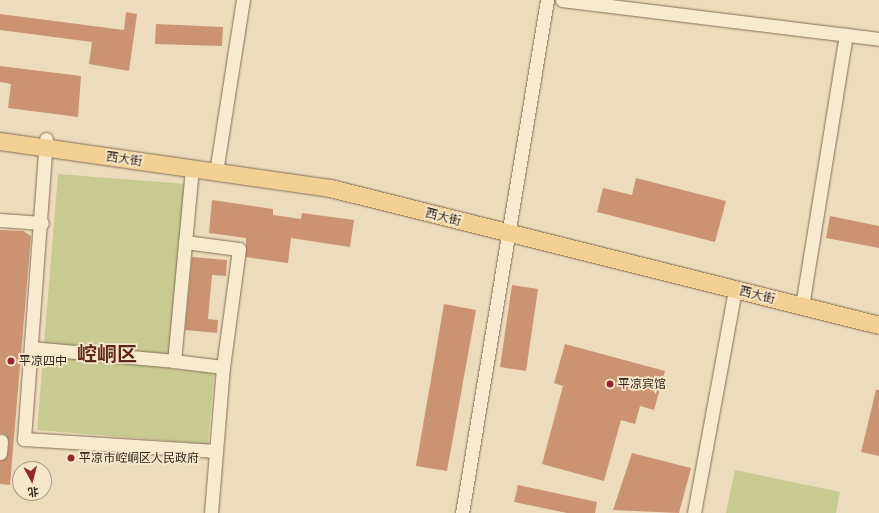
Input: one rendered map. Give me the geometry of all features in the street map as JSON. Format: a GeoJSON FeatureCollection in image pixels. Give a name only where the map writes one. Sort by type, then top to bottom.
{"type":"FeatureCollection","features":[{"type":"Feature","properties":{"kind":"main road","name":"西大街"},"geometry":{"type":"LineString","coordinates":[[0,132],[46,143],[192,168],[217,168]]}},
{"type":"Feature","properties":{"kind":"main road","name":"西大街"},"geometry":{"type":"LineString","coordinates":[[0,141],[46,143],[217,168],[332,180],[735,289],[879,316]]}},
{"type":"Feature","properties":{"kind":"main road","name":"西大街"},"geometry":{"type":"LineString","coordinates":[[510,229],[803,302],[879,325]]}},
{"type":"Feature","properties":{"kind":"street"},"geometry":{"type":"LineString","coordinates":[[217,168],[243,0]]}},
{"type":"Feature","properties":{"kind":"street"},"geometry":{"type":"LineString","coordinates":[[463,513],[547,0]]}},
{"type":"Feature","properties":{"kind":"street"},"geometry":{"type":"LineString","coordinates":[[562,0],[879,39]]}},
{"type":"Feature","properties":{"kind":"street"},"geometry":{"type":"LineString","coordinates":[[803,302],[846,35]]}},
{"type":"Feature","properties":{"kind":"street"},"geometry":{"type":"LineString","coordinates":[[46,143],[42,223],[24,439],[216,451]]}},
{"type":"Feature","properties":{"kind":"street"},"geometry":{"type":"LineString","coordinates":[[174,361],[192,168]]}},
{"type":"Feature","properties":{"kind":"street"},"geometry":{"type":"LineString","coordinates":[[0,220],[42,223]]}},
{"type":"Feature","properties":{"kind":"street"},"geometry":{"type":"LineString","coordinates":[[185,242],[239,249],[223,367],[211,513]]}},
{"type":"Feature","properties":{"kind":"street"},"geometry":{"type":"LineString","coordinates":[[694,513],[735,289]]}},
{"type":"Feature","properties":{"kind":"street"},"geometry":{"type":"LineString","coordinates":[[32,348],[223,367]]}},
{"type":"Feature","properties":{"kind":"green space"},"geometry":{"type":"Polygon","coordinates":[[[58,174],[186,184],[171,369],[214,373],[208,444],[37,430],[58,174]]]}},
{"type":"Feature","properties":{"kind":"green space"},"geometry":{"type":"Polygon","coordinates":[[[735,470],[840,492],[836,513],[726,513],[735,470]]]}},
{"type":"Feature","properties":{"kind":"building"},"geometry":{"type":"Polygon","coordinates":[[[126,12],[137,14],[129,71],[89,64],[92,42],[0,30],[0,14],[124,30],[126,12]]]}},
{"type":"Feature","properties":{"kind":"building"},"geometry":{"type":"Polygon","coordinates":[[[156,24],[223,27],[222,46],[155,44],[156,24]]]}},
{"type":"Feature","properties":{"kind":"building"},"geometry":{"type":"Polygon","coordinates":[[[0,66],[81,76],[78,117],[8,108],[11,84],[0,82],[0,66]]]}},
{"type":"Feature","properties":{"kind":"building"},"geometry":{"type":"Polygon","coordinates":[[[636,178],[726,201],[715,242],[597,212],[603,188],[632,195],[636,178]]]}},
{"type":"Feature","properties":{"kind":"building"},"geometry":{"type":"Polygon","coordinates":[[[212,200],[273,209],[273,215],[301,219],[302,213],[354,220],[350,247],[291,238],[288,263],[246,257],[246,238],[209,233],[212,200]]]}},
{"type":"Feature","properties":{"kind":"building"},"geometry":{"type":"Polygon","coordinates":[[[830,216],[879,226],[879,248],[826,238],[830,216]]]}},
{"type":"Feature","properties":{"kind":"building","name":"平凉四中"},"geometry":{"type":"Polygon","coordinates":[[[0,230],[23,231],[31,236],[10,485],[0,484],[0,461],[7,457],[9,442],[6,435],[0,433],[0,230]]]}},
{"type":"Feature","properties":{"kind":"building"},"geometry":{"type":"Polygon","coordinates":[[[192,257],[227,260],[226,276],[212,275],[208,319],[218,320],[217,333],[185,330],[192,257]]]}},
{"type":"Feature","properties":{"kind":"building"},"geometry":{"type":"Polygon","coordinates":[[[512,285],[538,289],[526,371],[500,367],[512,285]]]}},
{"type":"Feature","properties":{"kind":"building"},"geometry":{"type":"Polygon","coordinates":[[[444,304],[476,310],[447,471],[416,466],[444,304]]]}},
{"type":"Feature","properties":{"kind":"building"},"geometry":{"type":"Polygon","coordinates":[[[565,344],[665,371],[654,410],[640,406],[635,424],[621,420],[604,481],[542,464],[563,386],[554,383],[565,344]]]}},
{"type":"Feature","properties":{"kind":"building"},"geometry":{"type":"Polygon","coordinates":[[[876,390],[879,390],[879,456],[861,452],[876,390]]]}},
{"type":"Feature","properties":{"kind":"building"},"geometry":{"type":"Polygon","coordinates":[[[632,453],[691,468],[679,513],[613,510],[632,453]]]}},
{"type":"Feature","properties":{"kind":"building"},"geometry":{"type":"Polygon","coordinates":[[[518,485],[597,502],[595,513],[567,513],[514,502],[518,485]]]}},
{"type":"Feature","properties":{"kind":"place","name":"平凉四中"},"geometry":{"type":"Point","coordinates":[11,361]}},
{"type":"Feature","properties":{"kind":"place","name":"平凉宾馆"},"geometry":{"type":"Point","coordinates":[610,384]}},
{"type":"Feature","properties":{"kind":"place","name":"平凉市崆峒区人民政府"},"geometry":{"type":"Point","coordinates":[71,458]}},
{"type":"Feature","properties":{"kind":"district","name":"崆峒区"},"geometry":{"type":"Point","coordinates":[107,353]}}]}
